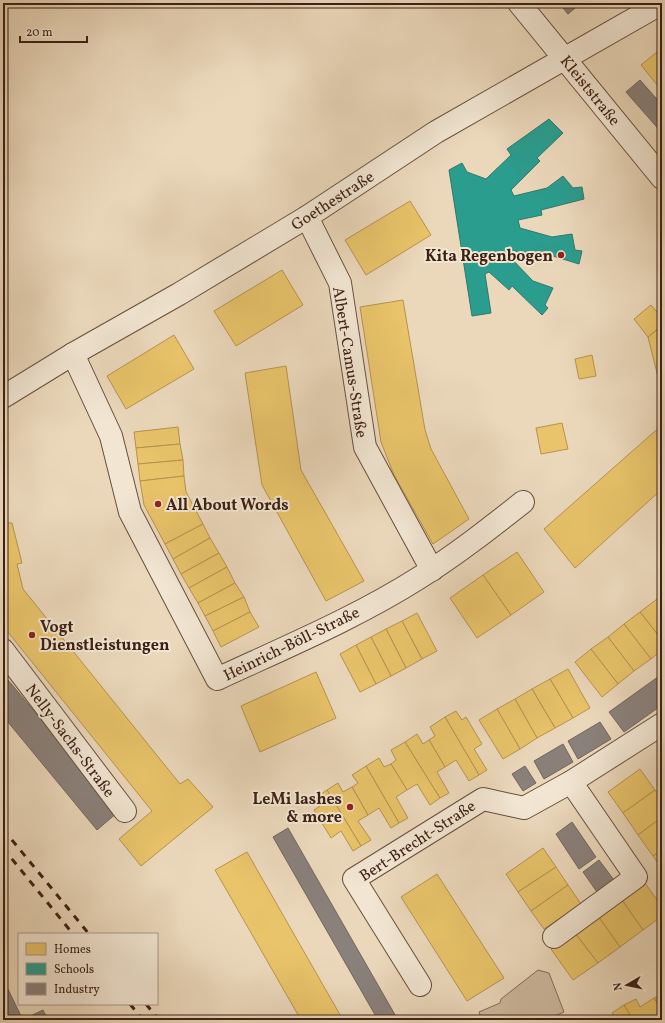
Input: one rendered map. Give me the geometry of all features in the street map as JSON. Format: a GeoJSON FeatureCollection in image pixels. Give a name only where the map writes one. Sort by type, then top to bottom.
{"type":"FeatureCollection","features":[{"type":"Feature","properties":{"kind":"street","name":"Kleiststraße"},"geometry":{"type":"LineString","coordinates":[[519,3],[662,178]]}},
{"type":"Feature","properties":{"kind":"street","name":"Goethestraße"},"geometry":{"type":"LineString","coordinates":[[3,397],[73,354],[179,294],[307,217],[436,132],[662,3]]}},
{"type":"Feature","properties":{"kind":"street","name":"Albert-Camus-Straße"},"geometry":{"type":"LineString","coordinates":[[307,217],[340,283],[365,447],[432,570]]}},
{"type":"Feature","properties":{"kind":"street","name":"Heinrich-Böll-Straße"},"geometry":{"type":"LineString","coordinates":[[73,354],[111,436],[130,512],[217,679],[372,604],[432,570],[523,502]]}},
{"type":"Feature","properties":{"kind":"street","name":"Nelly-Sachs-Straße"},"geometry":{"type":"LineString","coordinates":[[3,650],[125,811]]}},
{"type":"Feature","properties":{"kind":"street","name":"Bert-Brecht-Straße"},"geometry":{"type":"LineString","coordinates":[[420,985],[354,879],[483,799],[524,808],[571,782],[662,724]]}},
{"type":"Feature","properties":{"kind":"street"},"geometry":{"type":"LineString","coordinates":[[554,937],[636,877],[571,782]]}},
{"type":"Feature","properties":{"kind":"shaded area"},"geometry":{"type":"Polygon","coordinates":[[[538,970],[549,973],[564,1012],[545,1020],[482,1020],[479,1012],[500,1003],[501,999],[538,970]]]}},
{"type":"Feature","properties":{"kind":"building: Homes"},"geometry":{"type":"Polygon","coordinates":[[[662,48],[662,91],[641,65],[662,48]]]}},
{"type":"Feature","properties":{"kind":"building: Homes"},"geometry":{"type":"Polygon","coordinates":[[[410,201],[431,235],[366,275],[345,240],[410,201]]]}},
{"type":"Feature","properties":{"kind":"building: Homes"},"geometry":{"type":"Polygon","coordinates":[[[282,270],[303,305],[236,346],[214,311],[282,270]]]}},
{"type":"Feature","properties":{"kind":"building: Homes"},"geometry":{"type":"Polygon","coordinates":[[[403,300],[425,430],[431,449],[469,519],[433,544],[394,475],[381,442],[360,307],[403,300]]]}},
{"type":"Feature","properties":{"kind":"building: Homes"},"geometry":{"type":"Polygon","coordinates":[[[651,305],[662,318],[662,325],[648,337],[634,319],[651,305]]]}},
{"type":"Feature","properties":{"kind":"building: Homes"},"geometry":{"type":"Polygon","coordinates":[[[662,326],[662,393],[648,337],[662,326]]]}},
{"type":"Feature","properties":{"kind":"building: Homes"},"geometry":{"type":"Polygon","coordinates":[[[174,335],[194,369],[126,409],[107,376],[174,335]]]}},
{"type":"Feature","properties":{"kind":"building: Homes"},"geometry":{"type":"Polygon","coordinates":[[[592,355],[596,376],[579,379],[575,359],[592,355]]]}},
{"type":"Feature","properties":{"kind":"building: Homes"},"geometry":{"type":"Polygon","coordinates":[[[286,366],[301,470],[364,581],[326,601],[262,485],[245,373],[286,366]]]}},
{"type":"Feature","properties":{"kind":"building: Homes"},"geometry":{"type":"Polygon","coordinates":[[[562,423],[568,449],[541,454],[536,428],[562,423]]]}},
{"type":"Feature","properties":{"kind":"building: Homes"},"geometry":{"type":"Polygon","coordinates":[[[662,425],[662,489],[575,568],[544,529],[662,425]]]}},
{"type":"Feature","properties":{"kind":"building: Homes"},"geometry":{"type":"Polygon","coordinates":[[[178,427],[180,444],[136,448],[134,432],[178,427]]]}},
{"type":"Feature","properties":{"kind":"building: Homes"},"geometry":{"type":"Polygon","coordinates":[[[180,444],[183,460],[138,464],[136,448],[180,444]]]}},
{"type":"Feature","properties":{"kind":"building: Homes"},"geometry":{"type":"Polygon","coordinates":[[[183,460],[184,476],[140,481],[138,464],[183,460]]]}},
{"type":"Feature","properties":{"kind":"building: Homes"},"geometry":{"type":"Polygon","coordinates":[[[184,476],[186,492],[203,524],[165,544],[144,505],[140,481],[184,476]]]}},
{"type":"Feature","properties":{"kind":"building: Homes"},"geometry":{"type":"Polygon","coordinates":[[[3,506],[7,523],[12,523],[22,563],[17,564],[23,589],[180,784],[188,779],[213,807],[141,866],[119,839],[152,811],[3,626],[3,506]]]}},
{"type":"Feature","properties":{"kind":"building: Homes"},"geometry":{"type":"Polygon","coordinates":[[[203,524],[210,538],[173,559],[165,544],[203,524]]]}},
{"type":"Feature","properties":{"kind":"building: Homes"},"geometry":{"type":"Polygon","coordinates":[[[210,538],[219,553],[181,574],[173,559],[210,538]]]}},
{"type":"Feature","properties":{"kind":"building: Homes"},"geometry":{"type":"Polygon","coordinates":[[[517,552],[544,592],[511,615],[483,575],[517,552]]]}},
{"type":"Feature","properties":{"kind":"building: Homes"},"geometry":{"type":"Polygon","coordinates":[[[219,553],[227,567],[189,588],[181,574],[219,553]]]}},
{"type":"Feature","properties":{"kind":"building: Homes"},"geometry":{"type":"Polygon","coordinates":[[[227,567],[235,583],[198,603],[189,588],[227,567]]]}},
{"type":"Feature","properties":{"kind":"building: Homes"},"geometry":{"type":"Polygon","coordinates":[[[483,575],[511,615],[477,638],[450,598],[483,575]]]}},
{"type":"Feature","properties":{"kind":"building: Homes"},"geometry":{"type":"Polygon","coordinates":[[[235,583],[244,597],[205,616],[198,603],[235,583]]]}},
{"type":"Feature","properties":{"kind":"building: Homes"},"geometry":{"type":"Polygon","coordinates":[[[662,595],[662,606],[657,599],[662,595]]]}},
{"type":"Feature","properties":{"kind":"building: Homes"},"geometry":{"type":"Polygon","coordinates":[[[244,597],[250,612],[213,631],[205,616],[244,597]]]}},
{"type":"Feature","properties":{"kind":"building: Homes"},"geometry":{"type":"Polygon","coordinates":[[[657,599],[662,606],[662,640],[640,612],[657,599]]]}},
{"type":"Feature","properties":{"kind":"building: Homes"},"geometry":{"type":"Polygon","coordinates":[[[250,612],[259,627],[221,647],[213,631],[250,612]]]}},
{"type":"Feature","properties":{"kind":"building: Homes"},"geometry":{"type":"Polygon","coordinates":[[[640,612],[662,640],[662,650],[651,659],[624,624],[640,612]]]}},
{"type":"Feature","properties":{"kind":"building: Homes"},"geometry":{"type":"Polygon","coordinates":[[[417,613],[437,651],[422,659],[402,621],[417,613]]]}},
{"type":"Feature","properties":{"kind":"building: Homes"},"geometry":{"type":"Polygon","coordinates":[[[402,621],[422,659],[406,668],[386,629],[402,621]]]}},
{"type":"Feature","properties":{"kind":"building: Homes"},"geometry":{"type":"Polygon","coordinates":[[[624,624],[651,659],[634,671],[608,637],[624,624]]]}},
{"type":"Feature","properties":{"kind":"building: Homes"},"geometry":{"type":"Polygon","coordinates":[[[386,629],[406,668],[391,676],[371,637],[386,629]]]}},
{"type":"Feature","properties":{"kind":"building: Homes"},"geometry":{"type":"Polygon","coordinates":[[[371,637],[391,676],[376,684],[356,645],[371,637]]]}},
{"type":"Feature","properties":{"kind":"building: Homes"},"geometry":{"type":"Polygon","coordinates":[[[608,637],[634,671],[618,684],[591,649],[608,637]]]}},
{"type":"Feature","properties":{"kind":"building: Homes"},"geometry":{"type":"Polygon","coordinates":[[[356,645],[376,684],[360,692],[340,654],[356,645]]]}},
{"type":"Feature","properties":{"kind":"building: Homes"},"geometry":{"type":"Polygon","coordinates":[[[591,649],[618,684],[602,697],[575,662],[591,649]]]}},
{"type":"Feature","properties":{"kind":"building: Homes"},"geometry":{"type":"Polygon","coordinates":[[[568,669],[590,708],[573,718],[550,679],[568,669]]]}},
{"type":"Feature","properties":{"kind":"building: Homes"},"geometry":{"type":"Polygon","coordinates":[[[316,672],[336,718],[260,752],[241,706],[316,672]]]}},
{"type":"Feature","properties":{"kind":"building: Homes"},"geometry":{"type":"Polygon","coordinates":[[[550,679],[573,718],[555,728],[532,689],[550,679]]]}},
{"type":"Feature","properties":{"kind":"building: Homes"},"geometry":{"type":"Polygon","coordinates":[[[532,689],[555,728],[537,738],[515,699],[532,689]]]}},
{"type":"Feature","properties":{"kind":"building: Homes"},"geometry":{"type":"Polygon","coordinates":[[[515,699],[537,738],[520,749],[497,709],[515,699]]]}},
{"type":"Feature","properties":{"kind":"building: Homes"},"geometry":{"type":"Polygon","coordinates":[[[497,709],[520,749],[503,759],[479,720],[497,709]]]}},
{"type":"Feature","properties":{"kind":"building: Homes"},"geometry":{"type":"Polygon","coordinates":[[[456,711],[462,720],[466,717],[482,744],[474,749],[487,770],[479,775],[445,717],[456,711]]]}},
{"type":"Feature","properties":{"kind":"building: Homes"},"geometry":{"type":"Polygon","coordinates":[[[445,717],[479,775],[469,781],[456,760],[445,767],[429,740],[435,736],[430,727],[445,717]]]}},
{"type":"Feature","properties":{"kind":"building: Homes"},"geometry":{"type":"Polygon","coordinates":[[[417,734],[423,744],[429,740],[445,767],[437,772],[449,793],[440,798],[405,742],[417,734]]]}},
{"type":"Feature","properties":{"kind":"building: Homes"},"geometry":{"type":"Polygon","coordinates":[[[405,742],[440,798],[430,805],[417,784],[407,790],[391,764],[396,760],[391,750],[405,742]]]}},
{"type":"Feature","properties":{"kind":"building: Homes"},"geometry":{"type":"Polygon","coordinates":[[[379,758],[384,767],[391,764],[407,790],[396,797],[408,818],[399,823],[366,766],[379,758]]]}},
{"type":"Feature","properties":{"kind":"building: Homes"},"geometry":{"type":"Polygon","coordinates":[[[366,766],[399,823],[391,828],[379,808],[368,815],[352,787],[358,783],[352,775],[366,766]]]}},
{"type":"Feature","properties":{"kind":"building: Homes"},"geometry":{"type":"Polygon","coordinates":[[[640,769],[655,790],[623,813],[608,792],[640,769]]]}},
{"type":"Feature","properties":{"kind":"building: Homes"},"geometry":{"type":"Polygon","coordinates":[[[338,783],[343,792],[352,787],[368,815],[358,821],[371,840],[361,846],[327,790],[338,783]]]}},
{"type":"Feature","properties":{"kind":"building: Homes"},"geometry":{"type":"Polygon","coordinates":[[[327,790],[361,846],[353,851],[341,831],[331,838],[314,810],[320,806],[315,798],[327,790]]]}},
{"type":"Feature","properties":{"kind":"building: Homes"},"geometry":{"type":"Polygon","coordinates":[[[655,790],[662,799],[662,817],[638,835],[623,813],[655,790]]]}},
{"type":"Feature","properties":{"kind":"building: Homes"},"geometry":{"type":"Polygon","coordinates":[[[662,817],[662,850],[653,856],[638,835],[662,817]]]}},
{"type":"Feature","properties":{"kind":"building: Homes"},"geometry":{"type":"Polygon","coordinates":[[[543,848],[556,867],[518,892],[506,874],[543,848]]]}},
{"type":"Feature","properties":{"kind":"building: Homes"},"geometry":{"type":"Polygon","coordinates":[[[662,850],[662,869],[653,856],[662,850]]]}},
{"type":"Feature","properties":{"kind":"building: Homes"},"geometry":{"type":"Polygon","coordinates":[[[247,852],[343,1020],[301,1020],[215,870],[247,852]]]}},
{"type":"Feature","properties":{"kind":"building: Homes"},"geometry":{"type":"Polygon","coordinates":[[[556,867],[568,885],[531,911],[518,892],[556,867]]]}},
{"type":"Feature","properties":{"kind":"building: Homes"},"geometry":{"type":"Polygon","coordinates":[[[437,874],[504,978],[467,1001],[401,897],[437,874]]]}},
{"type":"Feature","properties":{"kind":"building: Homes"},"geometry":{"type":"Polygon","coordinates":[[[645,883],[662,907],[662,916],[643,930],[622,900],[645,883]]]}},
{"type":"Feature","properties":{"kind":"building: Homes"},"geometry":{"type":"Polygon","coordinates":[[[568,885],[581,904],[544,929],[531,911],[568,885]]]}},
{"type":"Feature","properties":{"kind":"building: Homes"},"geometry":{"type":"Polygon","coordinates":[[[622,900],[643,930],[620,947],[598,916],[622,900]]]}},
{"type":"Feature","properties":{"kind":"building: Homes"},"geometry":{"type":"Polygon","coordinates":[[[598,916],[620,947],[598,963],[575,933],[598,916]]]}},
{"type":"Feature","properties":{"kind":"building: Homes"},"geometry":{"type":"Polygon","coordinates":[[[575,933],[598,963],[573,980],[551,949],[575,933]]]}},
{"type":"Feature","properties":{"kind":"building: Homes"},"geometry":{"type":"Polygon","coordinates":[[[662,986],[662,1011],[654,998],[660,995],[657,989],[662,986]]]}},
{"type":"Feature","properties":{"kind":"building: Homes"},"geometry":{"type":"Polygon","coordinates":[[[654,998],[662,1011],[662,1020],[633,1020],[624,1005],[636,999],[640,1007],[654,998]]]}},
{"type":"Feature","properties":{"kind":"building: Homes"},"geometry":{"type":"Polygon","coordinates":[[[624,1005],[633,1020],[616,1020],[612,1013],[624,1005]]]}},
{"type":"Feature","properties":{"kind":"building: Schools"},"geometry":{"type":"Polygon","coordinates":[[[549,119],[563,133],[537,158],[540,161],[511,190],[514,196],[547,188],[563,176],[573,188],[582,187],[584,199],[541,210],[542,215],[518,220],[520,228],[552,237],[572,234],[575,250],[582,251],[579,264],[537,251],[536,257],[511,250],[508,255],[533,281],[553,288],[545,305],[548,308],[542,315],[512,286],[509,290],[489,272],[485,274],[491,313],[472,316],[449,170],[462,163],[467,172],[486,179],[511,155],[507,149],[549,119]]]}},
{"type":"Feature","properties":{"kind":"building: Industry"},"geometry":{"type":"Polygon","coordinates":[[[559,3],[581,3],[568,14],[559,3]]]}},
{"type":"Feature","properties":{"kind":"building: Industry"},"geometry":{"type":"Polygon","coordinates":[[[640,80],[662,105],[662,133],[626,92],[640,80]]]}},
{"type":"Feature","properties":{"kind":"building: Industry"},"geometry":{"type":"Polygon","coordinates":[[[3,674],[118,812],[97,830],[3,716],[3,674]]]}},
{"type":"Feature","properties":{"kind":"building: Industry"},"geometry":{"type":"Polygon","coordinates":[[[662,674],[662,705],[624,732],[609,712],[662,674]]]}},
{"type":"Feature","properties":{"kind":"building: Industry"},"geometry":{"type":"Polygon","coordinates":[[[600,722],[611,739],[578,759],[568,741],[600,722]]]}},
{"type":"Feature","properties":{"kind":"building: Industry"},"geometry":{"type":"Polygon","coordinates":[[[563,744],[573,762],[544,779],[534,761],[563,744]]]}},
{"type":"Feature","properties":{"kind":"building: Industry"},"geometry":{"type":"Polygon","coordinates":[[[525,766],[536,783],[523,791],[512,774],[525,766]]]}},
{"type":"Feature","properties":{"kind":"building: Industry"},"geometry":{"type":"Polygon","coordinates":[[[572,822],[596,857],[579,869],[556,834],[572,822]]]}},
{"type":"Feature","properties":{"kind":"building: Industry"},"geometry":{"type":"Polygon","coordinates":[[[288,828],[398,1020],[378,1020],[273,837],[288,828]]]}},
{"type":"Feature","properties":{"kind":"building: Industry"},"geometry":{"type":"Polygon","coordinates":[[[599,860],[614,880],[597,892],[583,872],[599,860]]]}},
{"type":"Feature","properties":{"kind":"building: Industry"},"geometry":{"type":"Polygon","coordinates":[[[3,979],[23,1020],[3,1020],[3,979]]]}},
{"type":"Feature","properties":{"kind":"building: Industry"},"geometry":{"type":"Polygon","coordinates":[[[43,1010],[48,1020],[24,1020],[24,1019],[43,1010]]]}},
{"type":"Feature","properties":{"kind":"railway"},"geometry":{"type":"LineString","coordinates":[[3,829],[88,933]]}},
{"type":"Feature","properties":{"kind":"railway"},"geometry":{"type":"LineString","coordinates":[[3,848],[72,933]]}},
{"type":"Feature","properties":{"kind":"railway"},"geometry":{"type":"LineString","coordinates":[[131,1005],[143,1020]]}},
{"type":"Feature","properties":{"kind":"railway"},"geometry":{"type":"LineString","coordinates":[[147,1005],[159,1020]]}},
{"type":"Feature","properties":{"kind":"place","name":"Kita Regenbogen"},"geometry":{"type":"Point","coordinates":[561,255]}},
{"type":"Feature","properties":{"kind":"place","name":"All About Words"},"geometry":{"type":"Point","coordinates":[158,504]}},
{"type":"Feature","properties":{"kind":"place","name":"Vogt Dienstleistungen"},"geometry":{"type":"Point","coordinates":[32,635]}},
{"type":"Feature","properties":{"kind":"place","name":"LeMi lashes & more"},"geometry":{"type":"Point","coordinates":[350,807]}}]}
